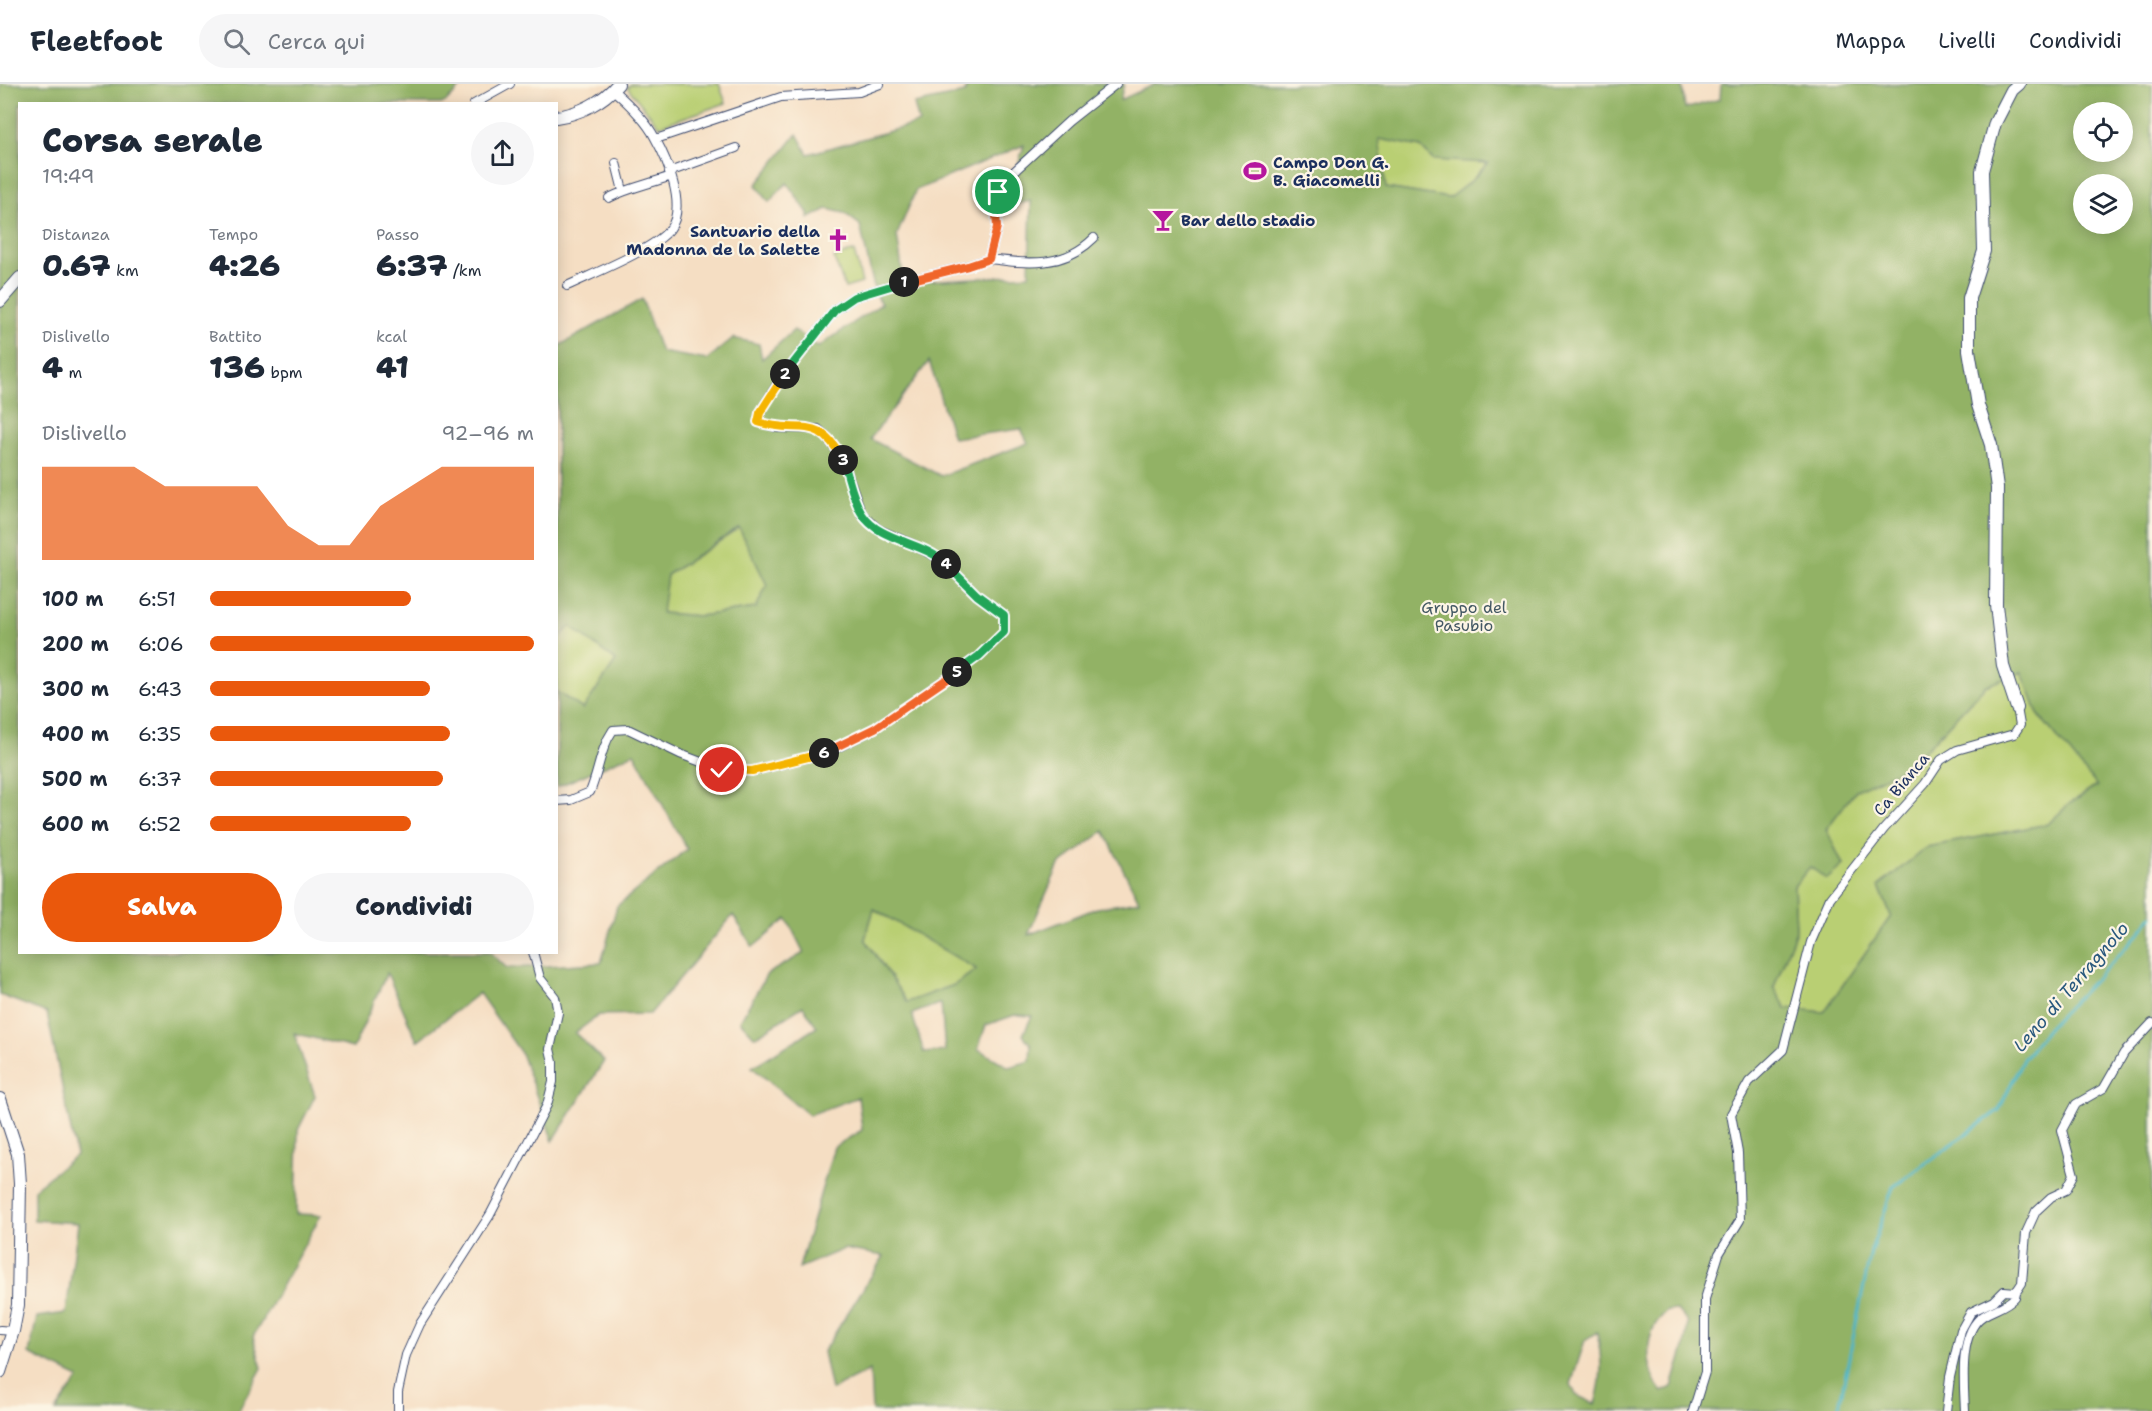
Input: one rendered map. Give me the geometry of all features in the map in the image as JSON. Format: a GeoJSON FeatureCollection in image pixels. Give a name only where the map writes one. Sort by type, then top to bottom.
{"type":"FeatureCollection","features":[{"type":"Feature","properties":{"kind":"street"},"geometry":{"type":"LineString","coordinates":[[478,102],[510,84]]}},
{"type":"Feature","properties":{"kind":"street"},"geometry":{"type":"LineString","coordinates":[[656,139],[781,97],[859,92],[880,84]]}},
{"type":"Feature","properties":{"kind":"street"},"geometry":{"type":"LineString","coordinates":[[989,259],[997,227],[995,201],[1008,177],[1069,121],[1116,84]]}},
{"type":"Feature","properties":{"kind":"street","name":"Ca Bianca"},"geometry":{"type":"LineString","coordinates":[[1693,1411],[1705,1372],[1705,1299],[1719,1254],[1740,1220],[1738,1153],[1731,1114],[1749,1082],[1783,1050],[1811,942],[1830,898],[1941,760],[1957,750],[2014,734],[2020,725],[2004,666],[1996,605],[1997,488],[1991,445],[1978,405],[1969,350],[1969,298],[1984,251],[1982,171],[1995,123],[2012,90],[2019,84]]}},
{"type":"Feature","properties":{"kind":"street"},"geometry":{"type":"LineString","coordinates":[[558,116],[587,108],[616,87],[656,139],[670,174],[677,207],[676,219],[670,230],[654,244],[567,286]]}},
{"type":"Feature","properties":{"kind":"street"},"geometry":{"type":"LineString","coordinates":[[609,198],[624,191],[640,188],[736,148]]}},
{"type":"Feature","properties":{"kind":"street"},"geometry":{"type":"LineString","coordinates":[[616,163],[624,191]]}},
{"type":"Feature","properties":{"kind":"street"},"geometry":{"type":"LineString","coordinates":[[558,801],[571,800],[590,792],[605,742],[613,730],[627,729],[680,754],[722,770],[752,771],[829,752],[875,728],[905,708],[979,656],[1004,632],[1004,615],[977,595],[942,560],[878,529],[862,514],[842,458],[826,436],[818,429],[778,428],[758,422],[760,413],[779,381],[835,310],[854,297],[989,259],[1047,262],[1066,258],[1083,249],[1094,237]]}},
{"type":"Feature","properties":{"kind":"street"},"geometry":{"type":"LineString","coordinates":[[0,301],[18,280]]}},
{"type":"Feature","properties":{"kind":"street"},"geometry":{"type":"LineString","coordinates":[[398,1411],[398,1392],[406,1355],[420,1324],[490,1215],[547,1105],[553,1082],[553,1062],[549,1049],[558,1013],[555,997],[540,978],[534,954]]}},
{"type":"Feature","properties":{"kind":"street"},"geometry":{"type":"LineString","coordinates":[[1965,1411],[1965,1355],[1970,1328],[1982,1317],[2007,1305],[2015,1297],[2022,1283],[2026,1233],[2036,1211],[2051,1197],[2066,1190],[2074,1174],[2062,1130],[2076,1104],[2104,1088],[2124,1053],[2152,1023]]}},
{"type":"Feature","properties":{"kind":"street"},"geometry":{"type":"LineString","coordinates":[[0,1099],[18,1154],[21,1184],[18,1305],[13,1331],[0,1372]]}},
{"type":"Feature","properties":{"kind":"street"},"geometry":{"type":"LineString","coordinates":[[1946,1411],[1955,1349],[1961,1330],[1971,1312],[1994,1301],[2004,1291],[2016,1292]]}},
{"type":"Feature","properties":{"kind":"street"},"geometry":{"type":"LineString","coordinates":[[0,1330],[13,1331]]}},
{"type":"Feature","properties":{"kind":"green space","name":"Gruppo del Pasubio"},"geometry":{"type":"Polygon","coordinates":[[[0,84],[464,84],[446,102],[18,102],[18,954],[492,954],[507,968],[601,963],[617,906],[687,849],[634,753],[558,787],[558,693],[583,709],[616,661],[570,626],[558,640],[558,346],[642,299],[661,352],[707,360],[733,338],[759,344],[762,359],[794,330],[818,347],[881,304],[875,292],[860,225],[844,213],[827,209],[808,219],[808,213],[787,183],[769,202],[756,185],[797,134],[808,154],[919,123],[914,104],[965,93],[967,84],[1124,84],[1120,100],[1156,84],[1682,84],[1685,109],[1720,99],[1721,84],[2152,84],[2152,1411],[872,1411],[870,1370],[831,1390],[823,1352],[884,1256],[844,1249],[799,1268],[834,1147],[862,1130],[858,1097],[809,1115],[752,1067],[817,1027],[803,1006],[755,1037],[740,1021],[767,974],[804,953],[787,919],[753,947],[733,915],[650,1014],[599,1015],[575,1033],[604,1061],[553,1141],[521,1053],[479,993],[417,1041],[387,973],[353,1048],[294,1033],[315,1096],[298,1130],[296,1214],[321,1215],[253,1337],[262,1368],[238,1411],[56,1411],[79,1378],[29,1354],[37,1317],[66,1313],[78,1223],[34,1220],[34,1189],[76,1155],[47,1013],[0,995],[0,84]],[[1379,139],[1386,188],[1449,198],[1471,181],[1488,163],[1433,160],[1421,147],[1379,139]],[[1024,145],[916,190],[897,235],[904,282],[1029,275],[1031,201],[1006,206],[1024,145]],[[929,361],[870,439],[941,476],[1028,443],[1021,429],[953,438],[929,361]],[[739,528],[667,575],[662,613],[700,616],[756,608],[767,585],[739,528]],[[2022,672],[1985,686],[1911,765],[1856,790],[1826,829],[1843,865],[1827,879],[1810,867],[1794,886],[1796,930],[1774,987],[1786,1008],[1824,1012],[1891,916],[1879,886],[1927,847],[2048,824],[2069,804],[2097,786],[2038,714],[2022,672]],[[1104,831],[1059,865],[1028,935],[1097,908],[1139,901],[1104,831]],[[874,909],[865,939],[907,1002],[954,985],[976,970],[874,909]],[[941,1003],[912,1014],[924,1053],[945,1051],[941,1003]],[[1015,1015],[986,1025],[978,1049],[1009,1067],[1030,1061],[1031,1045],[1023,1035],[1032,1016],[1015,1015]],[[1677,1310],[1667,1311],[1656,1323],[1649,1341],[1649,1360],[1653,1378],[1662,1392],[1672,1387],[1684,1348],[1688,1323],[1677,1310]],[[1597,1332],[1585,1340],[1571,1384],[1576,1395],[1595,1404],[1601,1368],[1597,1332]]]}},
{"type":"Feature","properties":{"kind":"green space"},"geometry":{"type":"Polygon","coordinates":[[[631,84],[719,84],[726,103],[659,126],[627,87],[631,84]]]}},
{"type":"Feature","properties":{"kind":"green space"},"geometry":{"type":"Polygon","coordinates":[[[1379,138],[1421,147],[1433,160],[1489,162],[1471,181],[1449,198],[1385,188],[1379,138]]]}},
{"type":"Feature","properties":{"kind":"green space"},"geometry":{"type":"Polygon","coordinates":[[[854,251],[862,283],[845,288],[834,258],[854,251]]]}},
{"type":"Feature","properties":{"kind":"green space"},"geometry":{"type":"Polygon","coordinates":[[[740,528],[767,585],[756,608],[700,616],[661,613],[667,575],[740,528]]]}},
{"type":"Feature","properties":{"kind":"green space"},"geometry":{"type":"Polygon","coordinates":[[[570,626],[616,661],[583,710],[558,693],[558,640],[570,626]]]}},
{"type":"Feature","properties":{"kind":"green space"},"geometry":{"type":"Polygon","coordinates":[[[2022,671],[2038,714],[2098,785],[2069,804],[2048,824],[1927,847],[1879,886],[1891,916],[1824,1012],[1785,1009],[1774,987],[1796,930],[1794,886],[1810,866],[1843,865],[1826,829],[1856,790],[1911,765],[1985,686],[2022,671]]]}},
{"type":"Feature","properties":{"kind":"green space"},"geometry":{"type":"Polygon","coordinates":[[[874,909],[977,969],[954,985],[907,1003],[865,939],[874,909]]]}},
{"type":"Feature","properties":{"kind":"waterway","name":"Leno di Terragnolo"},"geometry":{"type":"LineString","coordinates":[[1838,1411],[1871,1251],[1893,1187],[1999,1110],[2023,1059],[2049,1027],[2139,934],[2152,916]]}},
{"type":"Feature","properties":{"kind":"place","name":"Campo Don G. B. Giacomelli"},"geometry":{"type":"Point","coordinates":[1255,171]}},
{"type":"Feature","properties":{"kind":"place","name":"Bar dello stadio"},"geometry":{"type":"Point","coordinates":[1163,220]}},
{"type":"Feature","properties":{"kind":"place","name":"Santuario della Madonna de la Salette"},"geometry":{"type":"Point","coordinates":[838,240]}},
{"type":"Feature","properties":{"kind":"route"},"geometry":{"type":"LineString","coordinates":[[722,770],[752,771],[829,752],[875,728],[905,708],[979,656],[1004,632],[1004,615],[977,595],[942,560],[878,529],[862,514],[842,458],[818,429],[778,428],[758,422],[760,413],[779,381],[835,310],[854,297],[989,259],[997,227],[995,201],[998,192]]}}]}
